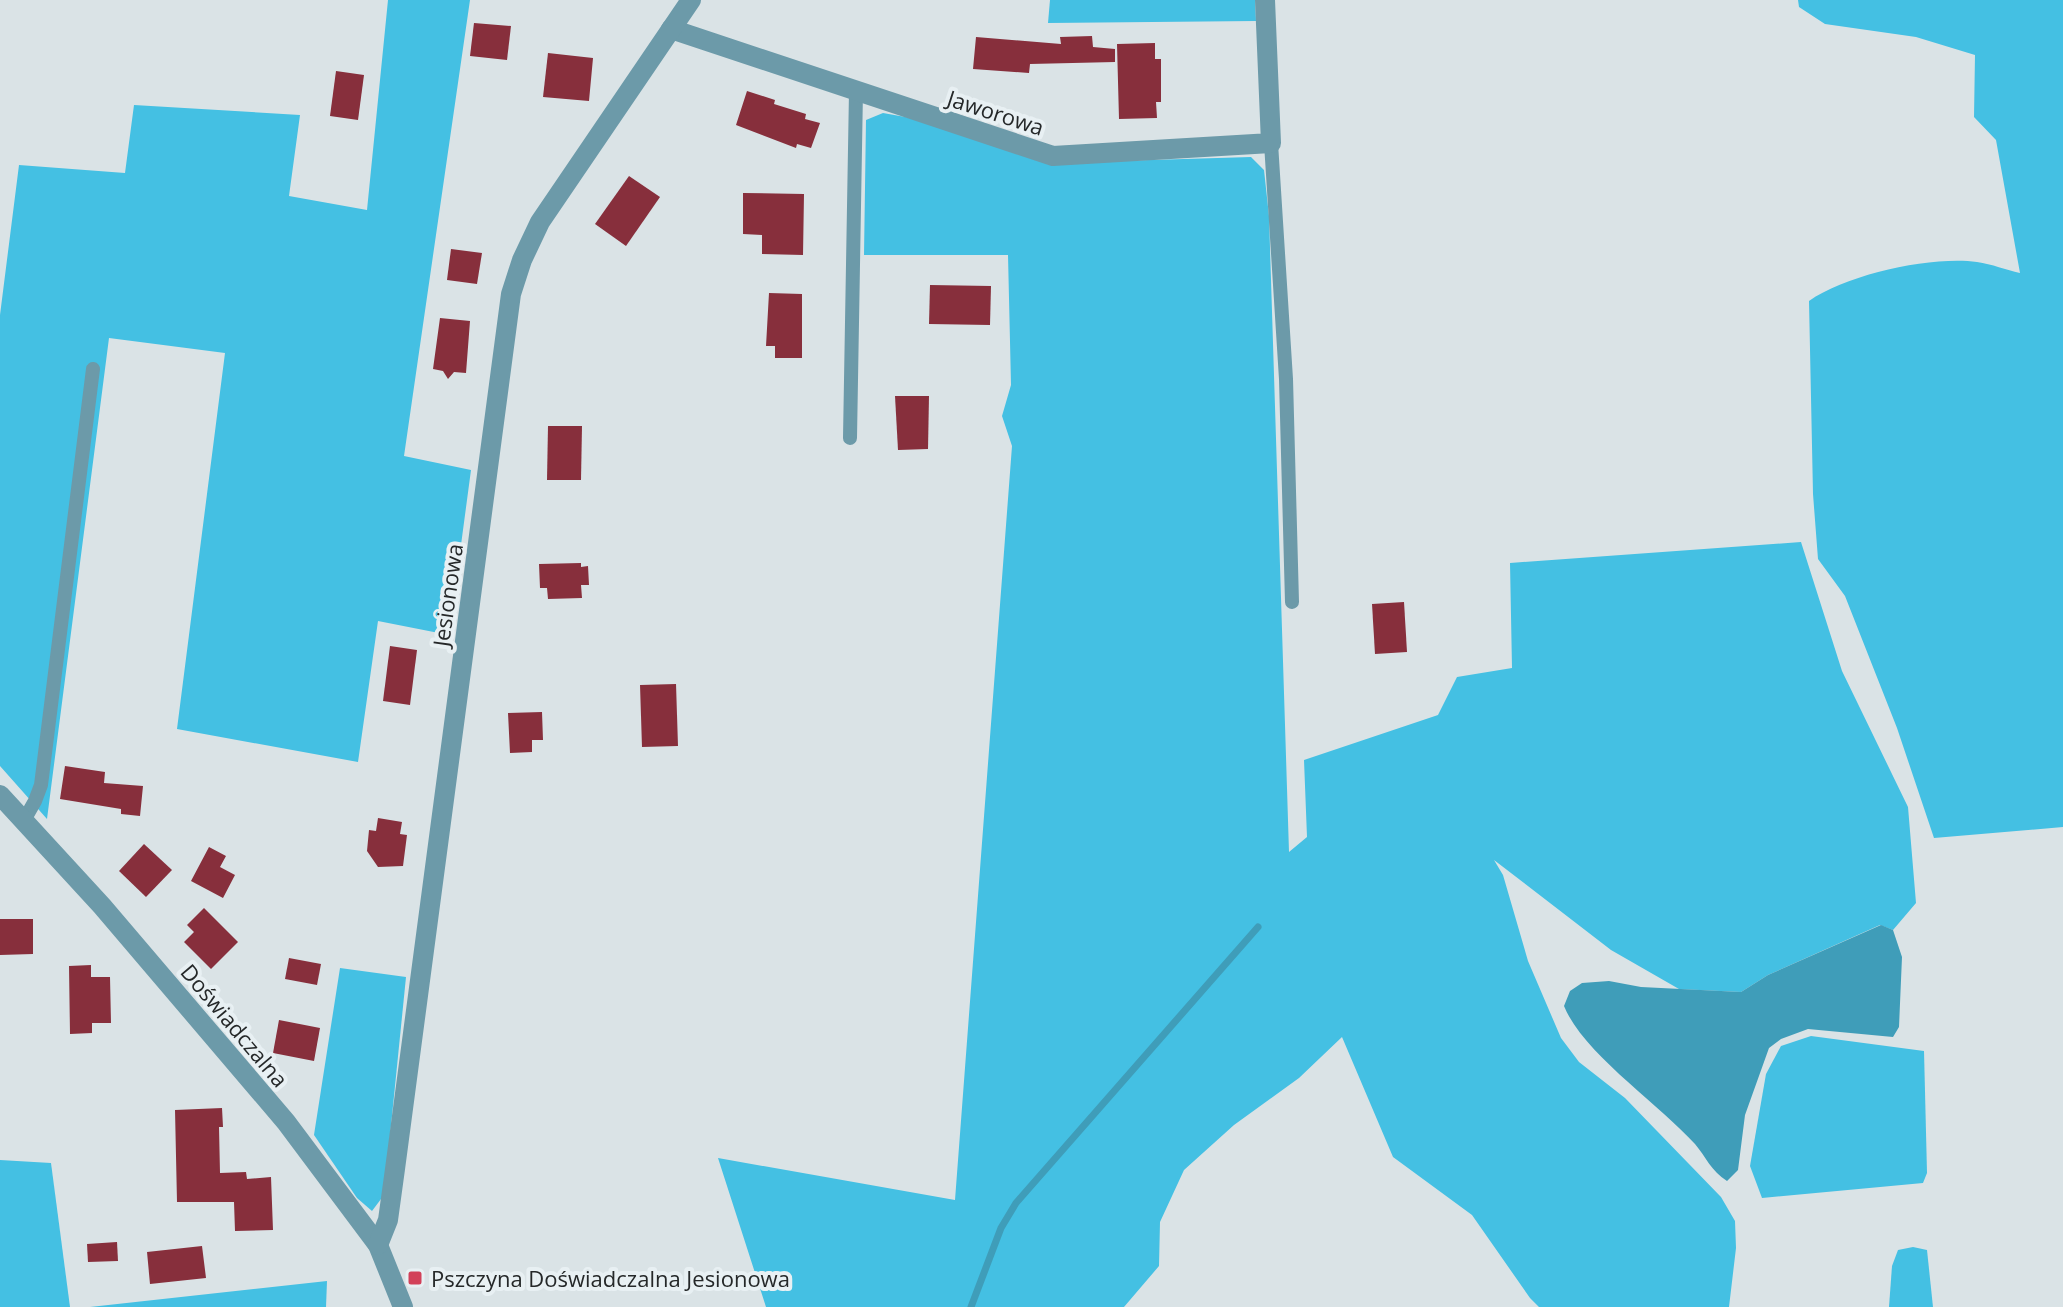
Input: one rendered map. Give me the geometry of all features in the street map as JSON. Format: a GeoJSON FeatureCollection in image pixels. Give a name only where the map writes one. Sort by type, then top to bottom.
{"type":"FeatureCollection","features":[{"type":"Feature","properties":{"kind":"street","name":"Jesionowa"},"geometry":{"type":"LineString","coordinates":[[378,1245],[388,1220],[511,294],[522,260],[540,222],[691,0]]}},
{"type":"Feature","properties":{"kind":"street"},"geometry":{"type":"LineString","coordinates":[[1265,0],[1271,143]]}},
{"type":"Feature","properties":{"kind":"street","name":"Jaworowa"},"geometry":{"type":"LineString","coordinates":[[671,29],[1053,156],[1271,143]]}},
{"type":"Feature","properties":{"kind":"street","name":"Doświadczalna"},"geometry":{"type":"LineString","coordinates":[[0,795],[102,906],[286,1122],[378,1245],[403,1307]]}},
{"type":"Feature","properties":{"kind":"lane"},"geometry":{"type":"LineString","coordinates":[[850,438],[856,91]]}},
{"type":"Feature","properties":{"kind":"lane"},"geometry":{"type":"LineString","coordinates":[[1271,143],[1286,379],[1292,602]]}},
{"type":"Feature","properties":{"kind":"lane"},"geometry":{"type":"LineString","coordinates":[[23,822],[41,785],[93,369]]}},
{"type":"Feature","properties":{"kind":"shaded area"},"geometry":{"type":"Polygon","coordinates":[[[388,0],[470,0],[404,456],[471,470],[449,635],[378,621],[358,762],[177,729],[225,353],[109,338],[47,819],[0,766],[0,315],[19,165],[125,173],[134,105],[300,115],[289,196],[367,210],[388,0]]]}},
{"type":"Feature","properties":{"kind":"shaded area"},"geometry":{"type":"Polygon","coordinates":[[[1050,0],[1255,0],[1256,21],[1048,23],[1050,0]]]}},
{"type":"Feature","properties":{"kind":"shaded area"},"geometry":{"type":"Polygon","coordinates":[[[1798,0],[2063,0],[2063,827],[1934,838],[1897,728],[1845,596],[1818,559],[1813,494],[1809,301],[1867,275],[1914,265],[1977,262],[2020,273],[1996,140],[1974,117],[1975,55],[1916,37],[1825,24],[1799,7],[1798,0]]]}},
{"type":"Feature","properties":{"kind":"shaded area"},"geometry":{"type":"Polygon","coordinates":[[[883,113],[911,118],[1049,163],[1251,157],[1264,170],[1269,216],[1289,852],[1307,837],[1304,760],[1438,715],[1457,677],[1512,668],[1510,563],[1801,542],[1842,671],[1908,807],[1916,903],[1893,930],[1880,925],[1768,975],[1741,992],[1679,989],[1611,950],[1494,860],[1503,875],[1528,961],[1561,1038],[1579,1062],[1625,1098],[1721,1197],[1735,1221],[1736,1248],[1729,1307],[1539,1307],[1472,1215],[1393,1157],[1342,1037],[1299,1078],[1234,1125],[1184,1170],[1160,1222],[1159,1266],[1124,1307],[766,1307],[718,1158],[955,1200],[1012,446],[1002,416],[1011,385],[1008,255],[864,255],[866,120],[883,113]]]}},
{"type":"Feature","properties":{"kind":"shaded area"},"geometry":{"type":"Polygon","coordinates":[[[1881,925],[1893,930],[1902,957],[1899,1027],[1893,1037],[1808,1029],[1781,1039],[1769,1048],[1745,1115],[1738,1170],[1727,1181],[1680,1129],[1587,1042],[1564,1006],[1570,991],[1582,983],[1609,981],[1641,987],[1741,992],[1768,975],[1881,925]]]}},
{"type":"Feature","properties":{"kind":"shaded area"},"geometry":{"type":"Polygon","coordinates":[[[340,968],[406,977],[384,1195],[372,1211],[357,1198],[314,1135],[340,968]]]}},
{"type":"Feature","properties":{"kind":"shaded area"},"geometry":{"type":"Polygon","coordinates":[[[1811,1036],[1924,1051],[1927,1173],[1923,1183],[1762,1198],[1750,1166],[1766,1074],[1781,1046],[1811,1036]]]}},
{"type":"Feature","properties":{"kind":"shaded area"},"geometry":{"type":"Polygon","coordinates":[[[0,1160],[51,1163],[70,1307],[0,1307],[0,1160]]]}},
{"type":"Feature","properties":{"kind":"shaded area"},"geometry":{"type":"Polygon","coordinates":[[[1913,1247],[1927,1250],[1933,1307],[1889,1307],[1892,1266],[1898,1250],[1913,1247]]]}},
{"type":"Feature","properties":{"kind":"shaded area"},"geometry":{"type":"Polygon","coordinates":[[[327,1281],[326,1307],[90,1307],[327,1281]]]}},
{"type":"Feature","properties":{"kind":"building"},"geometry":{"type":"Polygon","coordinates":[[[474,23],[511,26],[507,60],[470,56],[474,23]]]}},
{"type":"Feature","properties":{"kind":"building"},"geometry":{"type":"Polygon","coordinates":[[[1092,36],[1093,47],[1115,49],[1115,62],[1030,64],[1029,73],[973,69],[976,37],[1061,44],[1060,37],[1092,36]]]}},
{"type":"Feature","properties":{"kind":"building"},"geometry":{"type":"Polygon","coordinates":[[[1155,43],[1155,59],[1161,59],[1161,102],[1156,102],[1157,118],[1119,119],[1117,44],[1155,43]]]}},
{"type":"Feature","properties":{"kind":"building"},"geometry":{"type":"Polygon","coordinates":[[[548,53],[593,58],[589,101],[543,97],[548,53]]]}},
{"type":"Feature","properties":{"kind":"building"},"geometry":{"type":"Polygon","coordinates":[[[336,71],[364,75],[358,120],[330,116],[336,71]]]}},
{"type":"Feature","properties":{"kind":"building"},"geometry":{"type":"Polygon","coordinates":[[[747,91],[775,100],[774,104],[806,114],[805,119],[820,123],[811,148],[797,144],[796,148],[736,125],[747,91]]]}},
{"type":"Feature","properties":{"kind":"building"},"geometry":{"type":"Polygon","coordinates":[[[629,176],[660,197],[626,246],[595,224],[629,176]]]}},
{"type":"Feature","properties":{"kind":"building"},"geometry":{"type":"Polygon","coordinates":[[[743,193],[804,194],[803,255],[762,254],[762,235],[743,234],[743,193]]]}},
{"type":"Feature","properties":{"kind":"building"},"geometry":{"type":"Polygon","coordinates":[[[451,249],[482,253],[477,284],[447,280],[451,249]]]}},
{"type":"Feature","properties":{"kind":"building"},"geometry":{"type":"Polygon","coordinates":[[[930,285],[991,286],[990,325],[929,324],[930,285]]]}},
{"type":"Feature","properties":{"kind":"building"},"geometry":{"type":"Polygon","coordinates":[[[769,293],[802,294],[802,358],[775,358],[775,346],[766,346],[769,293]]]}},
{"type":"Feature","properties":{"kind":"building"},"geometry":{"type":"Polygon","coordinates":[[[440,318],[470,321],[466,373],[454,372],[448,379],[443,371],[433,369],[440,318]]]}},
{"type":"Feature","properties":{"kind":"building"},"geometry":{"type":"Polygon","coordinates":[[[895,396],[929,396],[928,449],[898,450],[895,396]]]}},
{"type":"Feature","properties":{"kind":"building"},"geometry":{"type":"Polygon","coordinates":[[[548,426],[582,426],[581,480],[547,480],[548,426]]]}},
{"type":"Feature","properties":{"kind":"building"},"geometry":{"type":"Polygon","coordinates":[[[581,563],[581,567],[588,566],[589,585],[581,585],[582,598],[548,599],[547,588],[540,588],[539,564],[581,563]]]}},
{"type":"Feature","properties":{"kind":"building"},"geometry":{"type":"Polygon","coordinates":[[[1404,602],[1407,652],[1375,654],[1372,604],[1404,602]]]}},
{"type":"Feature","properties":{"kind":"building"},"geometry":{"type":"Polygon","coordinates":[[[390,646],[417,650],[410,705],[383,701],[390,646]]]}},
{"type":"Feature","properties":{"kind":"building"},"geometry":{"type":"Polygon","coordinates":[[[676,684],[678,746],[642,747],[640,685],[676,684]]]}},
{"type":"Feature","properties":{"kind":"building"},"geometry":{"type":"Polygon","coordinates":[[[542,712],[543,740],[532,740],[532,752],[510,753],[508,713],[542,712]]]}},
{"type":"Feature","properties":{"kind":"building"},"geometry":{"type":"Polygon","coordinates":[[[65,766],[105,772],[104,783],[143,786],[140,816],[121,814],[121,809],[60,799],[65,766]]]}},
{"type":"Feature","properties":{"kind":"building"},"geometry":{"type":"Polygon","coordinates":[[[378,818],[402,822],[400,834],[407,835],[403,866],[378,867],[367,851],[369,830],[376,831],[378,818]]]}},
{"type":"Feature","properties":{"kind":"building"},"geometry":{"type":"Polygon","coordinates":[[[144,844],[172,870],[146,897],[119,871],[144,844]]]}},
{"type":"Feature","properties":{"kind":"building"},"geometry":{"type":"Polygon","coordinates":[[[209,847],[226,856],[220,867],[235,875],[223,898],[191,881],[209,847]]]}},
{"type":"Feature","properties":{"kind":"building"},"geometry":{"type":"Polygon","coordinates":[[[204,908],[238,942],[211,969],[184,942],[194,932],[187,925],[204,908]]]}},
{"type":"Feature","properties":{"kind":"building"},"geometry":{"type":"Polygon","coordinates":[[[0,919],[33,919],[33,954],[0,955],[0,919]]]}},
{"type":"Feature","properties":{"kind":"building"},"geometry":{"type":"Polygon","coordinates":[[[289,958],[321,964],[317,985],[285,979],[289,958]]]}},
{"type":"Feature","properties":{"kind":"building"},"geometry":{"type":"Polygon","coordinates":[[[91,965],[91,977],[110,977],[111,1023],[92,1023],[92,1033],[70,1034],[69,966],[91,965]]]}},
{"type":"Feature","properties":{"kind":"building"},"geometry":{"type":"Polygon","coordinates":[[[279,1020],[320,1028],[314,1061],[273,1053],[279,1020]]]}},
{"type":"Feature","properties":{"kind":"building"},"geometry":{"type":"Polygon","coordinates":[[[222,1108],[223,1127],[219,1127],[220,1173],[246,1172],[247,1179],[271,1177],[273,1230],[235,1231],[234,1202],[177,1202],[175,1110],[222,1108]]]}},
{"type":"Feature","properties":{"kind":"building"},"geometry":{"type":"Polygon","coordinates":[[[117,1242],[118,1261],[88,1262],[87,1244],[117,1242]]]}},
{"type":"Feature","properties":{"kind":"building"},"geometry":{"type":"Polygon","coordinates":[[[202,1246],[206,1278],[150,1284],[147,1252],[202,1246]]]}},
{"type":"Feature","properties":{"kind":"waterway"},"geometry":{"type":"LineString","coordinates":[[971,1307],[1001,1228],[1016,1203],[1258,927]]}},
{"type":"Feature","properties":{"kind":"place","name":"Pszczyna Doświadczalna Jesionowa"},"geometry":{"type":"Point","coordinates":[415,1278]}}]}
